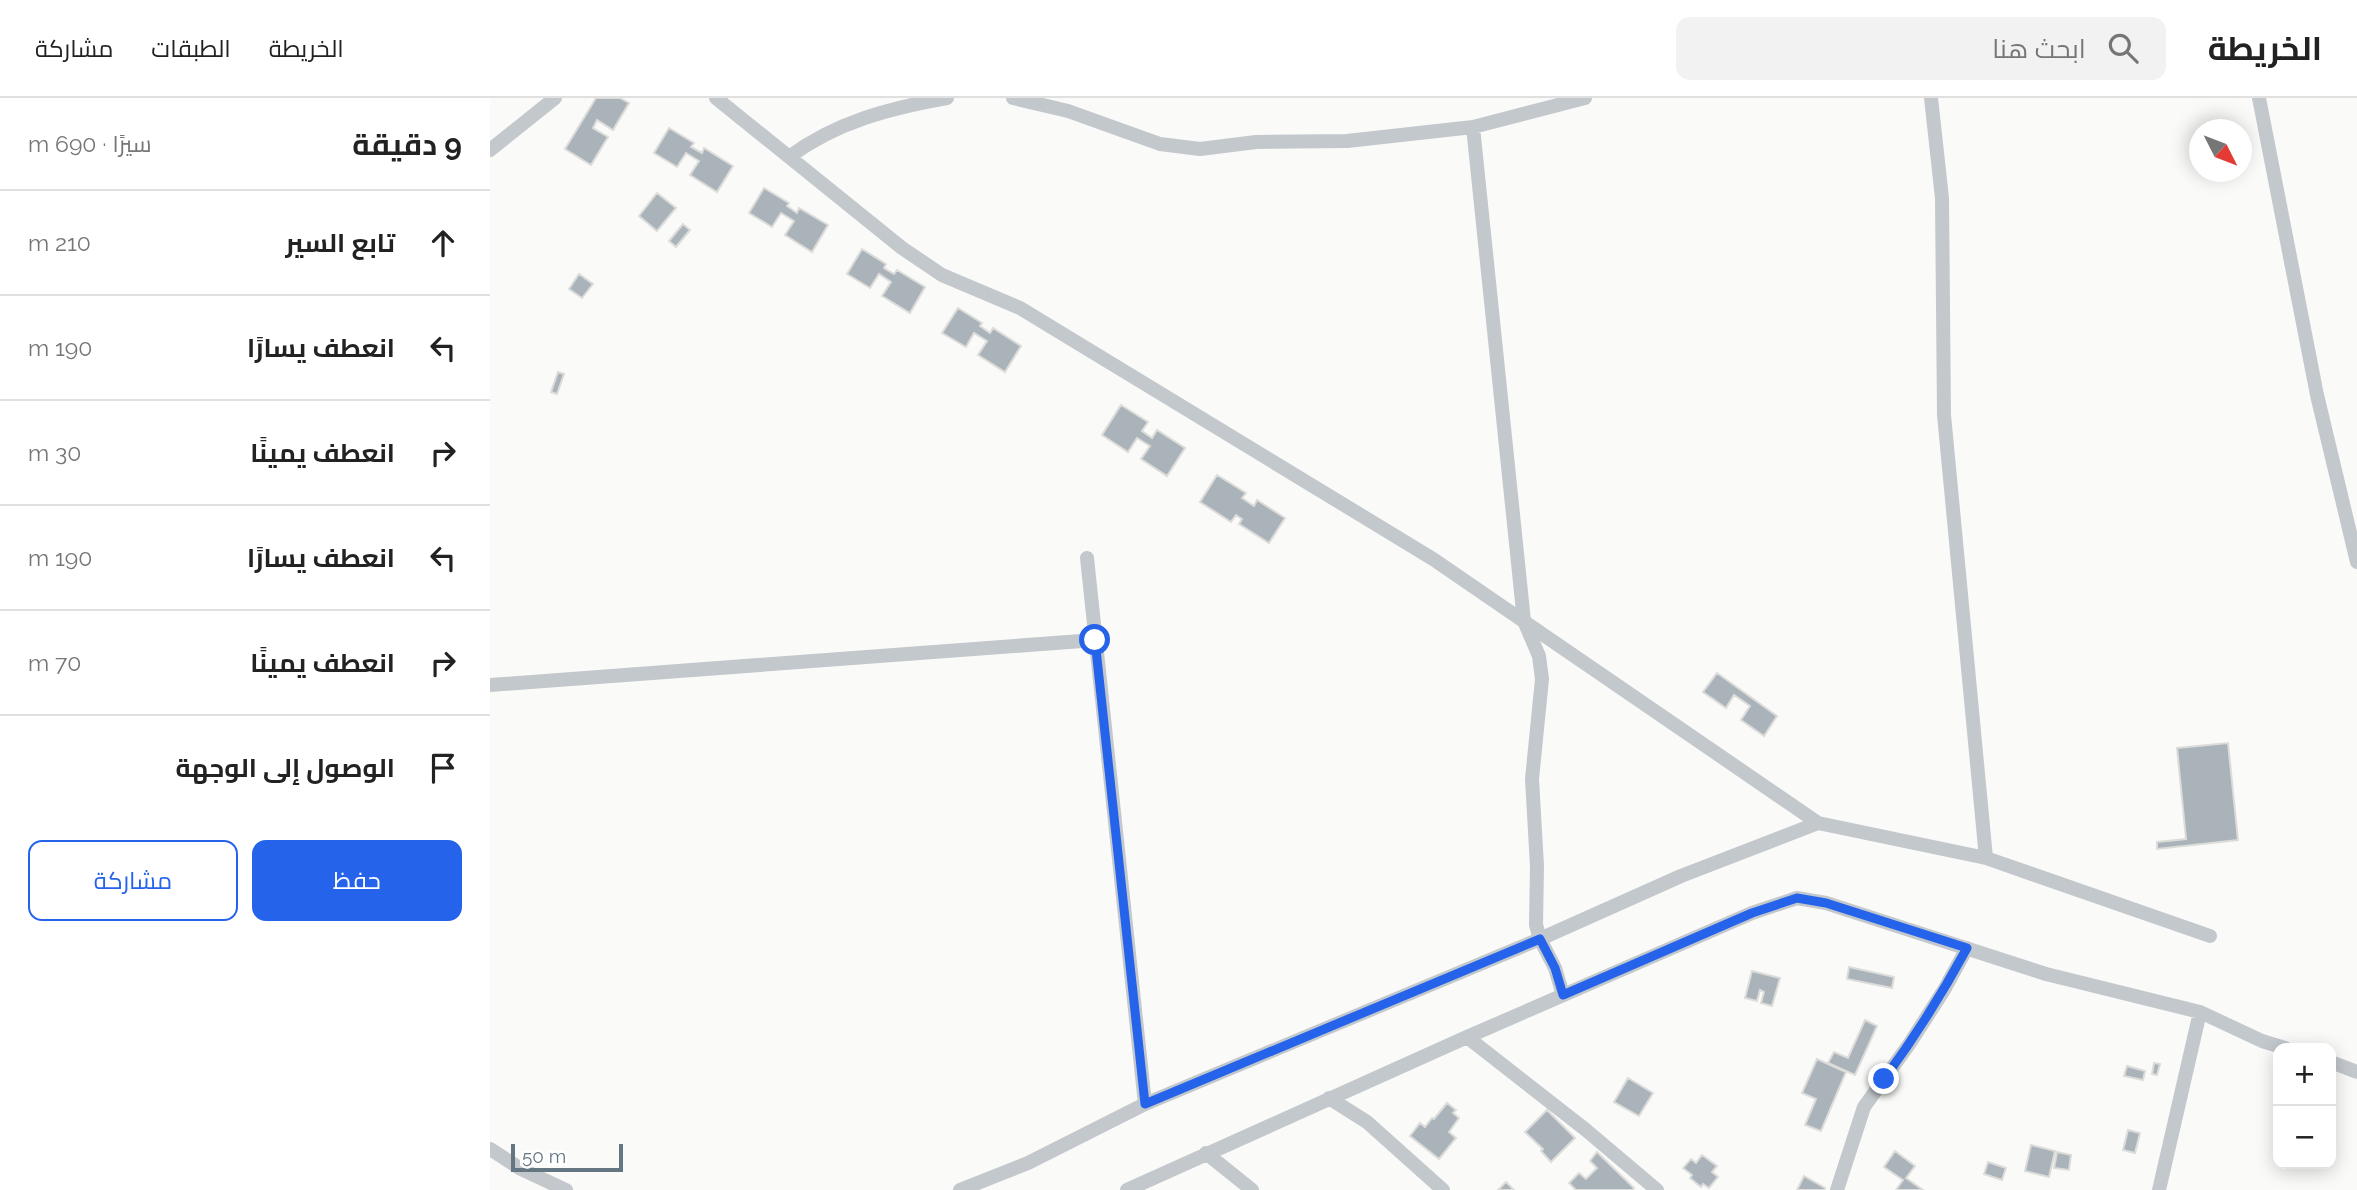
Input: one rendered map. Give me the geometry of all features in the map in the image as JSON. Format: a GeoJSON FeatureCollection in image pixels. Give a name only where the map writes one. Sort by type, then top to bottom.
{"type":"FeatureCollection","features":[{"type":"Feature","properties":{"kind":"street"},"geometry":{"type":"LineString","coordinates":[[490,150],[555,98]]}},
{"type":"Feature","properties":{"kind":"street"},"geometry":{"type":"LineString","coordinates":[[716,98],[902,248],[942,275],[1020,308],[1433,559],[1818,823],[1986,858],[2210,936]]}},
{"type":"Feature","properties":{"kind":"street"},"geometry":{"type":"LineString","coordinates":[[789,158],[831,131],[864,117],[947,98]]}},
{"type":"Feature","properties":{"kind":"street"},"geometry":{"type":"LineString","coordinates":[[1013,98],[1068,111],[1160,144],[1200,149],[1256,142],[1347,141],[1473,127],[1586,98]]}},
{"type":"Feature","properties":{"kind":"street"},"geometry":{"type":"LineString","coordinates":[[1931,98],[1942,198],[1944,415],[1986,858]]}},
{"type":"Feature","properties":{"kind":"street"},"geometry":{"type":"LineString","coordinates":[[2259,98],[2317,395],[2357,562]]}},
{"type":"Feature","properties":{"kind":"street"},"geometry":{"type":"LineString","coordinates":[[1473,127],[1524,621],[1539,656],[1542,679],[1532,779],[1537,866],[1536,925],[1555,968],[1563,995]]}},
{"type":"Feature","properties":{"kind":"street"},"geometry":{"type":"LineString","coordinates":[[1087,558],[1145,1104]]}},
{"type":"Feature","properties":{"kind":"street"},"geometry":{"type":"LineString","coordinates":[[490,685],[1095,640]]}},
{"type":"Feature","properties":{"kind":"street"},"geometry":{"type":"LineString","coordinates":[[960,1190],[1028,1163],[1145,1104],[1540,939],[1681,876],[1818,823]]}},
{"type":"Feature","properties":{"kind":"street"},"geometry":{"type":"LineString","coordinates":[[1127,1190],[1563,995],[1752,913],[1797,898],[1826,903],[2046,974],[2200,1012],[2273,1044]]}},
{"type":"Feature","properties":{"kind":"street"},"geometry":{"type":"LineString","coordinates":[[1838,1190],[1864,1107],[1910,1043],[1967,948]]}},
{"type":"Feature","properties":{"kind":"street"},"geometry":{"type":"LineString","coordinates":[[2158,1190],[2200,1012]]}},
{"type":"Feature","properties":{"kind":"street"},"geometry":{"type":"LineString","coordinates":[[1467,1037],[1586,1130],[1657,1190]]}},
{"type":"Feature","properties":{"kind":"street"},"geometry":{"type":"LineString","coordinates":[[2336,1064],[2357,1072]]}},
{"type":"Feature","properties":{"kind":"street"},"geometry":{"type":"LineString","coordinates":[[1329,1098],[1367,1122],[1443,1190]]}},
{"type":"Feature","properties":{"kind":"street"},"geometry":{"type":"LineString","coordinates":[[490,1149],[521,1169],[566,1190]]}},
{"type":"Feature","properties":{"kind":"street"},"geometry":{"type":"LineString","coordinates":[[1206,1153],[1252,1190]]}},
{"type":"Feature","properties":{"kind":"building"},"geometry":{"type":"Polygon","coordinates":[[[596,98],[620,98],[629,103],[613,130],[597,120],[593,128],[608,137],[591,165],[565,149],[596,98]]]}},
{"type":"Feature","properties":{"kind":"building"},"geometry":{"type":"Polygon","coordinates":[[[669,128],[694,143],[691,147],[702,153],[704,148],[733,166],[717,192],[690,175],[699,161],[686,153],[677,167],[654,153],[669,128]]]}},
{"type":"Feature","properties":{"kind":"building"},"geometry":{"type":"Polygon","coordinates":[[[764,188],[789,203],[787,206],[797,213],[799,208],[828,225],[812,252],[785,235],[794,221],[781,213],[772,227],[749,213],[764,188]]]}},
{"type":"Feature","properties":{"kind":"building"},"geometry":{"type":"Polygon","coordinates":[[[657,193],[676,208],[657,231],[639,216],[657,193]]]}},
{"type":"Feature","properties":{"kind":"building"},"geometry":{"type":"Polygon","coordinates":[[[683,224],[690,230],[676,247],[669,241],[683,224]]]}},
{"type":"Feature","properties":{"kind":"building"},"geometry":{"type":"Polygon","coordinates":[[[862,249],[886,264],[884,268],[894,274],[897,270],[925,287],[910,313],[882,296],[891,282],[879,274],[870,288],[847,274],[862,249]]]}},
{"type":"Feature","properties":{"kind":"building"},"geometry":{"type":"Polygon","coordinates":[[[579,274],[593,284],[582,298],[569,289],[579,274]]]}},
{"type":"Feature","properties":{"kind":"building"},"geometry":{"type":"Polygon","coordinates":[[[958,308],[982,323],[980,326],[990,333],[993,328],[1021,346],[1005,372],[978,355],[987,341],[974,333],[966,347],[942,333],[958,308]]]}},
{"type":"Feature","properties":{"kind":"building"},"geometry":{"type":"Polygon","coordinates":[[[558,372],[564,374],[557,394],[551,392],[558,372]]]}},
{"type":"Feature","properties":{"kind":"building"},"geometry":{"type":"Polygon","coordinates":[[[1121,405],[1148,422],[1142,431],[1152,438],[1157,430],[1185,448],[1167,476],[1141,459],[1150,446],[1137,438],[1128,452],[1102,435],[1121,405]]]}},
{"type":"Feature","properties":{"kind":"building"},"geometry":{"type":"Polygon","coordinates":[[[1217,475],[1246,493],[1242,498],[1254,506],[1257,500],[1285,518],[1269,543],[1239,524],[1242,519],[1236,515],[1231,522],[1200,502],[1217,475]]]}},
{"type":"Feature","properties":{"kind":"building"},"geometry":{"type":"Polygon","coordinates":[[[1717,673],[1777,716],[1764,736],[1741,720],[1750,706],[1734,695],[1726,708],[1703,692],[1717,673]]]}},
{"type":"Feature","properties":{"kind":"building"},"geometry":{"type":"Polygon","coordinates":[[[2228,743],[2238,840],[2157,849],[2157,842],[2186,839],[2177,748],[2228,743]]]}},
{"type":"Feature","properties":{"kind":"building"},"geometry":{"type":"Polygon","coordinates":[[[1849,967],[1894,977],[1892,988],[1847,979],[1849,967]]]}},
{"type":"Feature","properties":{"kind":"building"},"geometry":{"type":"Polygon","coordinates":[[[1752,971],[1780,978],[1772,1006],[1761,1003],[1764,992],[1760,990],[1757,1001],[1745,998],[1752,971]]]}},
{"type":"Feature","properties":{"kind":"building"},"geometry":{"type":"Polygon","coordinates":[[[1865,1020],[1877,1026],[1855,1075],[1828,1063],[1834,1052],[1848,1058],[1865,1020]]]}},
{"type":"Feature","properties":{"kind":"building"},"geometry":{"type":"Polygon","coordinates":[[[1817,1059],[1846,1072],[1821,1131],[1805,1125],[1816,1099],[1802,1093],[1817,1059]]]}},
{"type":"Feature","properties":{"kind":"building"},"geometry":{"type":"Polygon","coordinates":[[[2154,1063],[2160,1064],[2157,1075],[2152,1074],[2154,1063]]]}},
{"type":"Feature","properties":{"kind":"building"},"geometry":{"type":"Polygon","coordinates":[[[2127,1066],[2145,1071],[2143,1080],[2124,1076],[2127,1066]]]}},
{"type":"Feature","properties":{"kind":"building"},"geometry":{"type":"Polygon","coordinates":[[[1628,1078],[1653,1093],[1639,1116],[1614,1102],[1628,1078]]]}},
{"type":"Feature","properties":{"kind":"building"},"geometry":{"type":"Polygon","coordinates":[[[1447,1103],[1456,1110],[1453,1113],[1459,1118],[1449,1132],[1456,1138],[1439,1159],[1410,1136],[1420,1123],[1425,1127],[1434,1119],[1447,1103]]]}},
{"type":"Feature","properties":{"kind":"building"},"geometry":{"type":"Polygon","coordinates":[[[1547,1110],[1575,1138],[1551,1162],[1541,1151],[1543,1149],[1525,1132],[1547,1110]]]}},
{"type":"Feature","properties":{"kind":"building"},"geometry":{"type":"Polygon","coordinates":[[[2128,1130],[2140,1133],[2135,1153],[2123,1150],[2128,1130]]]}},
{"type":"Feature","properties":{"kind":"building"},"geometry":{"type":"Polygon","coordinates":[[[2031,1145],[2055,1151],[2049,1177],[2025,1171],[2031,1145]]]}},
{"type":"Feature","properties":{"kind":"building"},"geometry":{"type":"Polygon","coordinates":[[[1895,1151],[1915,1166],[1906,1178],[1923,1190],[1896,1190],[1903,1180],[1884,1167],[1895,1151]]]}},
{"type":"Feature","properties":{"kind":"building"},"geometry":{"type":"Polygon","coordinates":[[[1597,1152],[1634,1188],[1632,1190],[1576,1190],[1569,1183],[1579,1173],[1586,1179],[1597,1168],[1590,1161],[1597,1152]]]}},
{"type":"Feature","properties":{"kind":"building"},"geometry":{"type":"Polygon","coordinates":[[[2057,1152],[2071,1155],[2069,1170],[2054,1168],[2057,1152]]]}},
{"type":"Feature","properties":{"kind":"building"},"geometry":{"type":"Polygon","coordinates":[[[1702,1155],[1717,1166],[1712,1172],[1718,1177],[1709,1188],[1703,1184],[1701,1187],[1683,1168],[1691,1159],[1696,1163],[1702,1155]]]}},
{"type":"Feature","properties":{"kind":"building"},"geometry":{"type":"Polygon","coordinates":[[[1988,1162],[2006,1168],[2002,1180],[1984,1174],[1988,1162]]]}},
{"type":"Feature","properties":{"kind":"building"},"geometry":{"type":"Polygon","coordinates":[[[1804,1176],[1825,1188],[1824,1190],[1797,1190],[1804,1176]]]}},
{"type":"Feature","properties":{"kind":"building"},"geometry":{"type":"Polygon","coordinates":[[[1506,1182],[1514,1190],[1498,1190],[1506,1182]]]}},
{"type":"Feature","properties":{"kind":"route"},"geometry":{"type":"LineString","coordinates":[[1095,640],[1145,1104],[1540,939],[1555,968],[1563,995],[1752,913],[1797,898],[1826,903],[1967,948],[1944,990],[1884,1079]]}}]}
